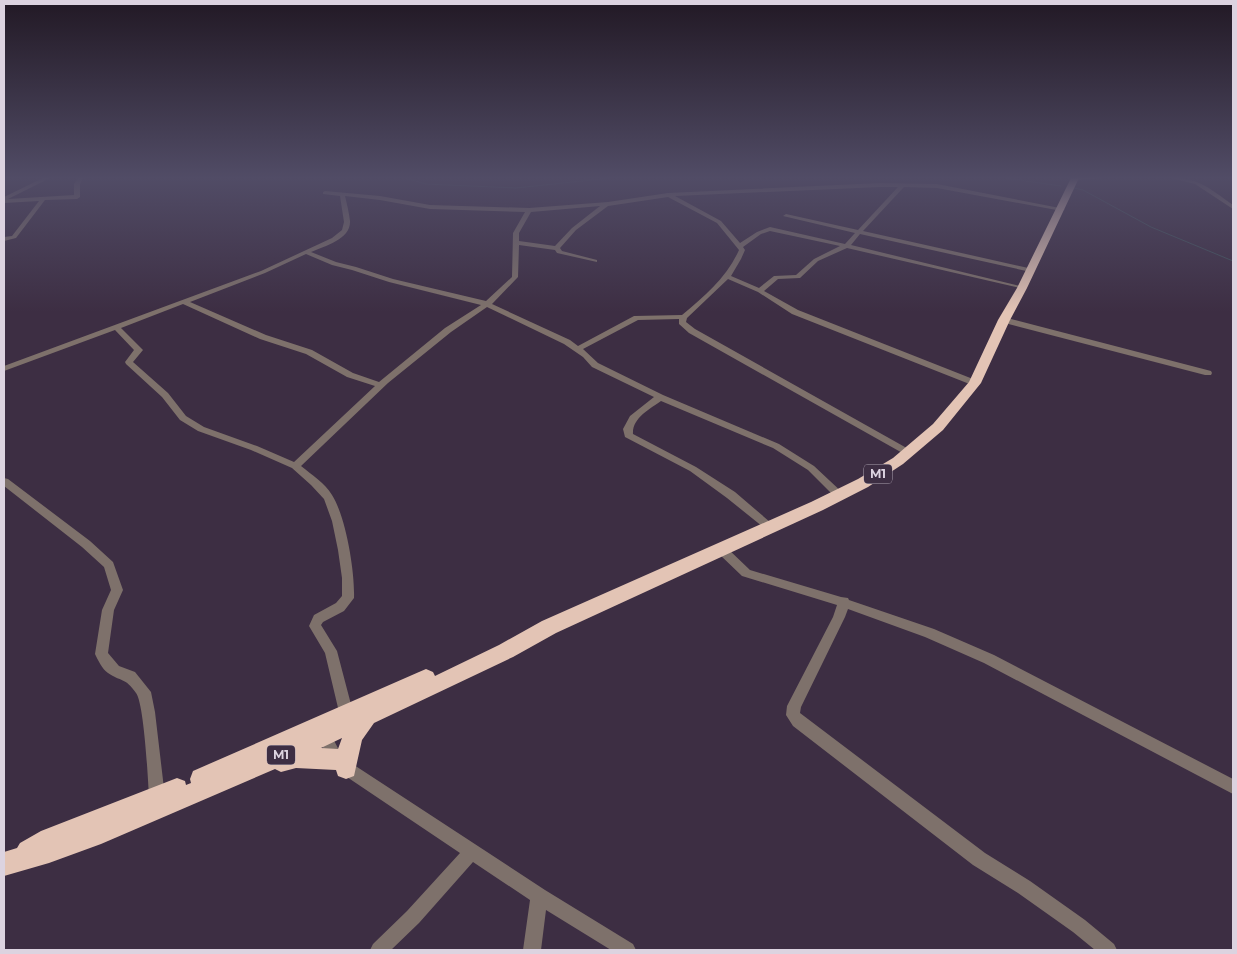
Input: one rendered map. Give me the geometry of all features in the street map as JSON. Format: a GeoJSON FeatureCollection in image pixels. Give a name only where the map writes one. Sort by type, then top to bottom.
{"type":"FeatureCollection","features":[{"type":"Feature","properties":{"kind":"highway","name":"M1"},"geometry":{"type":"LineString","coordinates":[[4,864],[49,839],[181,788],[322,729],[368,715],[498,655],[550,627],[772,528],[863,483],[909,453],[938,427],[975,384],[1004,320],[1055,223]]}},
{"type":"Feature","properties":{"kind":"highway","name":"M1"},"geometry":{"type":"LineString","coordinates":[[4,864],[49,851],[92,835],[246,771],[322,729],[346,712],[528,632],[550,627]]}},
{"type":"Feature","properties":{"kind":"highway"},"geometry":{"type":"LineString","coordinates":[[246,771],[296,757],[341,764],[359,725],[368,715]]}},
{"type":"Feature","properties":{"kind":"street"},"geometry":{"type":"LineString","coordinates":[[4,239],[14,237],[25,223]]}},
{"type":"Feature","properties":{"kind":"street"},"geometry":{"type":"LineString","coordinates":[[4,369],[263,272],[334,239],[345,231],[347,223]]}},
{"type":"Feature","properties":{"kind":"street"},"geometry":{"type":"LineString","coordinates":[[295,466],[380,385],[448,330],[503,291],[515,278],[516,233],[522,223]]}},
{"type":"Feature","properties":{"kind":"street"},"geometry":{"type":"LineString","coordinates":[[557,248],[584,223]]}},
{"type":"Feature","properties":{"kind":"street"},"geometry":{"type":"LineString","coordinates":[[719,223],[740,246],[742,252],[710,295],[684,317],[682,322],[692,331],[909,453]]}},
{"type":"Feature","properties":{"kind":"street"},"geometry":{"type":"LineString","coordinates":[[818,223],[1031,270]]}},
{"type":"Feature","properties":{"kind":"street"},"geometry":{"type":"LineString","coordinates":[[760,291],[776,277],[798,277],[816,260],[846,246],[867,223]]}},
{"type":"Feature","properties":{"kind":"street"},"geometry":{"type":"LineString","coordinates":[[740,246],[767,229],[893,256],[1022,288]]}},
{"type":"Feature","properties":{"kind":"street"},"geometry":{"type":"LineString","coordinates":[[517,243],[557,248],[559,252],[595,261]]}},
{"type":"Feature","properties":{"kind":"street"},"geometry":{"type":"LineString","coordinates":[[306,252],[334,264],[354,268],[391,281],[487,304],[536,326],[578,349],[595,365],[660,397],[776,446],[811,468],[840,495]]}},
{"type":"Feature","properties":{"kind":"street"},"geometry":{"type":"LineString","coordinates":[[726,276],[760,291],[795,312],[975,384]]}},
{"type":"Feature","properties":{"kind":"street"},"geometry":{"type":"LineString","coordinates":[[184,302],[263,337],[308,352],[350,374],[380,385]]}},
{"type":"Feature","properties":{"kind":"street"},"geometry":{"type":"LineString","coordinates":[[578,349],[637,318],[684,317]]}},
{"type":"Feature","properties":{"kind":"street"},"geometry":{"type":"LineString","coordinates":[[1004,320],[1208,373]]}},
{"type":"Feature","properties":{"kind":"street"},"geometry":{"type":"LineString","coordinates":[[116,327],[139,350],[129,362],[165,396],[184,418],[212,435],[254,448],[295,466],[317,484],[330,500],[348,583],[348,598],[340,607],[318,619],[315,623],[331,651],[346,712]]}},
{"type":"Feature","properties":{"kind":"street"},"geometry":{"type":"LineString","coordinates":[[660,397],[631,421],[628,427],[628,435],[640,443],[693,469],[732,495],[772,528]]}},
{"type":"Feature","properties":{"kind":"street"},"geometry":{"type":"LineString","coordinates":[[4,481],[86,544],[109,565],[117,590],[108,610],[101,654],[106,664],[114,670],[130,676],[144,692],[148,712],[157,797]]}},
{"type":"Feature","properties":{"kind":"street"},"geometry":{"type":"LineString","coordinates":[[722,550],[738,568],[746,573],[844,601],[924,630],[988,658],[1233,787]]}},
{"type":"Feature","properties":{"kind":"street"},"geometry":{"type":"LineString","coordinates":[[844,601],[794,706],[793,715],[828,745],[979,859],[1079,926],[1108,950]]}},
{"type":"Feature","properties":{"kind":"street"},"geometry":{"type":"LineString","coordinates":[[322,729],[341,764],[471,852],[627,950]]}},
{"type":"Feature","properties":{"kind":"street"},"geometry":{"type":"LineString","coordinates":[[379,950],[413,917],[471,852]]}},
{"type":"Feature","properties":{"kind":"street"},"geometry":{"type":"LineString","coordinates":[[532,950],[539,896]]}},
{"type":"Feature","properties":{"kind":"waterway"},"geometry":{"type":"LineString","coordinates":[[1143,223],[1233,261]]}}]}
